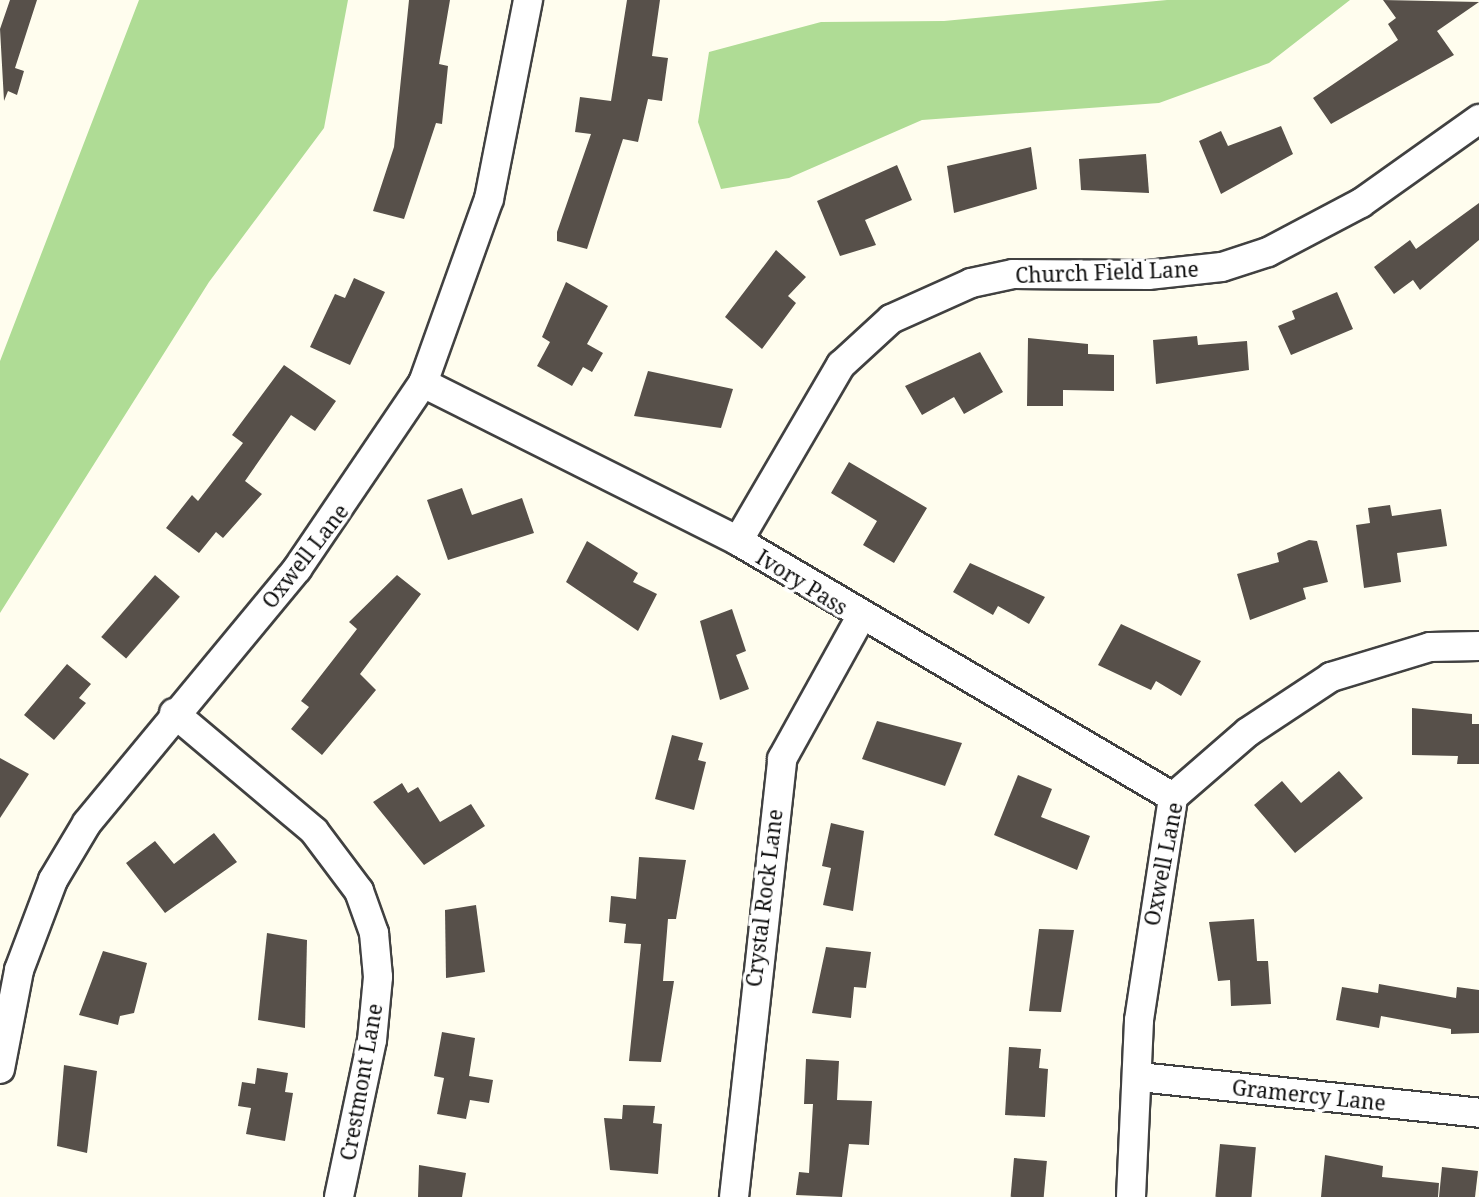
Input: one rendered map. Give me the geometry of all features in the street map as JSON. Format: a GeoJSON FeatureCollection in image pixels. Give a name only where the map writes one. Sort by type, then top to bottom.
{"type":"FeatureCollection","features":[{"type":"Feature","properties":{"kind":"street","name":"Oxwell Lane"},"geometry":{"type":"LineString","coordinates":[[0,1069],[19,970],[53,880],[118,779],[297,569],[423,383],[489,199],[528,0]]}},
{"type":"Feature","properties":{"kind":"street","name":"Church Field Lane"},"geometry":{"type":"LineString","coordinates":[[738,541],[841,365],[891,319],[971,283],[1013,274],[1148,275],[1222,267],[1268,252],[1350,210],[1479,119]]}},
{"type":"Feature","properties":{"kind":"street","name":"Ivory Pass"},"geometry":{"type":"LineString","coordinates":[[423,383],[738,541],[860,618],[1173,797]]}},
{"type":"Feature","properties":{"kind":"street","name":"Crystal Rock Lane"},"geometry":{"type":"LineString","coordinates":[[734,1197],[782,759],[860,618]]}},
{"type":"Feature","properties":{"kind":"street","name":"Oxwell Lane"},"geometry":{"type":"LineString","coordinates":[[1131,1197],[1146,957],[1173,797],[1291,700],[1331,677],[1430,648],[1479,646]]}},
{"type":"Feature","properties":{"kind":"street","name":"Crestmont Lane"},"geometry":{"type":"LineString","coordinates":[[174,713],[314,831],[359,891],[374,933],[378,977],[372,1040],[339,1197]]}},
{"type":"Feature","properties":{"kind":"street","name":"Gramercy Lane"},"geometry":{"type":"LineString","coordinates":[[1139,1077],[1479,1113]]}},
{"type":"Feature","properties":{"kind":"green space"},"geometry":{"type":"Polygon","coordinates":[[[139,0],[348,0],[324,128],[209,282],[0,613],[0,361],[139,0]]]}},
{"type":"Feature","properties":{"kind":"green space"},"geometry":{"type":"Polygon","coordinates":[[[1167,0],[1350,0],[1269,63],[1159,103],[922,120],[789,178],[721,189],[698,122],[709,52],[821,22],[944,21],[1167,0]]]}},
{"type":"Feature","properties":{"kind":"building"},"geometry":{"type":"Polygon","coordinates":[[[10,0],[37,0],[15,68],[24,71],[17,95],[8,91],[4,101],[0,29],[10,0]]]}},
{"type":"Feature","properties":{"kind":"building"},"geometry":{"type":"Polygon","coordinates":[[[409,0],[450,0],[439,64],[448,66],[442,124],[436,123],[404,219],[373,211],[394,147],[409,0]]]}},
{"type":"Feature","properties":{"kind":"building"},"geometry":{"type":"Polygon","coordinates":[[[627,0],[660,0],[652,56],[668,58],[662,101],[648,99],[638,142],[623,139],[587,249],[557,241],[557,232],[591,134],[575,132],[580,97],[611,101],[627,0]]]}},
{"type":"Feature","properties":{"kind":"building"},"geometry":{"type":"Polygon","coordinates":[[[1383,0],[1479,2],[1437,31],[1454,55],[1331,124],[1313,98],[1398,40],[1388,24],[1396,18],[1383,0]]]}},
{"type":"Feature","properties":{"kind":"building"},"geometry":{"type":"Polygon","coordinates":[[[1281,126],[1293,154],[1221,194],[1199,141],[1221,131],[1228,146],[1281,126]]]}},
{"type":"Feature","properties":{"kind":"building"},"geometry":{"type":"Polygon","coordinates":[[[1031,147],[1037,189],[954,213],[947,166],[1031,147]]]}},
{"type":"Feature","properties":{"kind":"building"},"geometry":{"type":"Polygon","coordinates":[[[1146,154],[1149,193],[1081,190],[1079,159],[1146,154]]]}},
{"type":"Feature","properties":{"kind":"building"},"geometry":{"type":"Polygon","coordinates":[[[897,165],[912,200],[865,220],[876,245],[840,256],[817,201],[897,165]]]}},
{"type":"Feature","properties":{"kind":"building"},"geometry":{"type":"Polygon","coordinates":[[[1479,203],[1479,240],[1420,290],[1413,280],[1394,294],[1374,267],[1410,240],[1416,249],[1479,203]]]}},
{"type":"Feature","properties":{"kind":"building"},"geometry":{"type":"Polygon","coordinates":[[[776,250],[806,277],[788,296],[796,303],[762,349],[725,317],[776,250]]]}},
{"type":"Feature","properties":{"kind":"building"},"geometry":{"type":"Polygon","coordinates":[[[354,278],[385,292],[350,365],[310,347],[335,294],[345,298],[354,278]]]}},
{"type":"Feature","properties":{"kind":"building"},"geometry":{"type":"Polygon","coordinates":[[[566,282],[608,306],[587,344],[603,353],[592,372],[583,367],[572,386],[537,366],[550,342],[542,337],[566,282]]]}},
{"type":"Feature","properties":{"kind":"building"},"geometry":{"type":"Polygon","coordinates":[[[1337,292],[1353,329],[1291,355],[1278,326],[1295,319],[1292,311],[1337,292]]]}},
{"type":"Feature","properties":{"kind":"building"},"geometry":{"type":"Polygon","coordinates":[[[1197,336],[1198,345],[1247,341],[1249,370],[1156,384],[1153,340],[1197,336]]]}},
{"type":"Feature","properties":{"kind":"building"},"geometry":{"type":"Polygon","coordinates":[[[1028,338],[1088,344],[1088,354],[1114,355],[1114,391],[1063,390],[1063,406],[1027,406],[1028,338]]]}},
{"type":"Feature","properties":{"kind":"building"},"geometry":{"type":"Polygon","coordinates":[[[980,352],[1003,392],[964,414],[954,397],[922,415],[905,386],[980,352]]]}},
{"type":"Feature","properties":{"kind":"building"},"geometry":{"type":"Polygon","coordinates":[[[284,365],[336,401],[315,431],[291,415],[245,481],[262,494],[223,538],[216,532],[199,553],[166,528],[192,495],[198,501],[243,443],[232,435],[284,365]]]}},
{"type":"Feature","properties":{"kind":"building"},"geometry":{"type":"Polygon","coordinates":[[[648,371],[733,389],[721,428],[634,416],[648,371]]]}},
{"type":"Feature","properties":{"kind":"building"},"geometry":{"type":"Polygon","coordinates":[[[849,462],[927,508],[894,563],[863,545],[877,521],[831,493],[849,462]]]}},
{"type":"Feature","properties":{"kind":"building"},"geometry":{"type":"Polygon","coordinates":[[[462,488],[472,515],[522,498],[534,533],[448,560],[427,500],[462,488]]]}},
{"type":"Feature","properties":{"kind":"building"},"geometry":{"type":"Polygon","coordinates":[[[1390,505],[1392,516],[1441,509],[1447,546],[1397,553],[1401,582],[1364,588],[1356,525],[1370,523],[1368,508],[1390,505]]]}},
{"type":"Feature","properties":{"kind":"building"},"geometry":{"type":"Polygon","coordinates":[[[1309,540],[1317,541],[1328,582],[1303,588],[1306,599],[1250,620],[1237,574],[1279,562],[1277,553],[1309,540]]]}},
{"type":"Feature","properties":{"kind":"building"},"geometry":{"type":"Polygon","coordinates":[[[587,541],[638,573],[633,582],[657,594],[638,631],[566,582],[587,541]]]}},
{"type":"Feature","properties":{"kind":"building"},"geometry":{"type":"Polygon","coordinates":[[[970,563],[1045,597],[1029,624],[998,606],[993,615],[953,592],[970,563]]]}},
{"type":"Feature","properties":{"kind":"building"},"geometry":{"type":"Polygon","coordinates":[[[155,575],[180,597],[126,659],[101,637],[155,575]]]}},
{"type":"Feature","properties":{"kind":"building"},"geometry":{"type":"Polygon","coordinates":[[[397,575],[421,594],[360,674],[376,690],[322,755],[291,729],[309,707],[301,701],[357,629],[349,622],[397,575]]]}},
{"type":"Feature","properties":{"kind":"building"},"geometry":{"type":"Polygon","coordinates":[[[732,609],[746,651],[736,655],[749,689],[720,700],[700,621],[732,609]]]}},
{"type":"Feature","properties":{"kind":"building"},"geometry":{"type":"Polygon","coordinates":[[[1121,624],[1201,661],[1181,696],[1156,681],[1151,690],[1098,665],[1121,624]]]}},
{"type":"Feature","properties":{"kind":"building"},"geometry":{"type":"Polygon","coordinates":[[[67,664],[91,684],[79,698],[86,703],[54,740],[24,715],[67,664]]]}},
{"type":"Feature","properties":{"kind":"building"},"geometry":{"type":"Polygon","coordinates":[[[1412,708],[1472,714],[1472,724],[1479,724],[1479,764],[1457,764],[1458,756],[1412,755],[1412,708]]]}},
{"type":"Feature","properties":{"kind":"building"},"geometry":{"type":"Polygon","coordinates":[[[877,721],[962,743],[945,786],[862,759],[877,721]]]}},
{"type":"Feature","properties":{"kind":"building"},"geometry":{"type":"Polygon","coordinates":[[[672,735],[703,743],[698,760],[706,762],[694,810],[655,799],[672,735]]]}},
{"type":"Feature","properties":{"kind":"building"},"geometry":{"type":"Polygon","coordinates":[[[0,758],[29,774],[0,818],[0,758]]]}},
{"type":"Feature","properties":{"kind":"building"},"geometry":{"type":"Polygon","coordinates":[[[1339,771],[1363,798],[1295,853],[1254,805],[1282,781],[1301,803],[1339,771]]]}},
{"type":"Feature","properties":{"kind":"building"},"geometry":{"type":"Polygon","coordinates":[[[1018,775],[1052,789],[1041,817],[1090,836],[1077,870],[994,835],[1018,775]]]}},
{"type":"Feature","properties":{"kind":"building"},"geometry":{"type":"Polygon","coordinates":[[[402,783],[408,793],[418,787],[440,822],[471,804],[485,826],[424,865],[373,802],[402,783]]]}},
{"type":"Feature","properties":{"kind":"building"},"geometry":{"type":"Polygon","coordinates":[[[831,823],[864,831],[853,911],[823,905],[831,868],[822,866],[831,823]]]}},
{"type":"Feature","properties":{"kind":"building"},"geometry":{"type":"Polygon","coordinates":[[[214,833],[237,862],[165,913],[126,863],[155,841],[174,864],[214,833]]]}},
{"type":"Feature","properties":{"kind":"building"},"geometry":{"type":"Polygon","coordinates":[[[639,857],[686,860],[676,919],[668,919],[663,981],[674,981],[661,1062],[629,1061],[641,944],[624,943],[626,924],[609,922],[611,896],[636,899],[639,857]]]}},
{"type":"Feature","properties":{"kind":"building"},"geometry":{"type":"Polygon","coordinates":[[[476,905],[485,972],[446,978],[445,910],[476,905]]]}},
{"type":"Feature","properties":{"kind":"building"},"geometry":{"type":"Polygon","coordinates":[[[1254,919],[1257,961],[1268,961],[1271,1004],[1231,1006],[1230,980],[1218,981],[1209,922],[1254,919]]]}},
{"type":"Feature","properties":{"kind":"building"},"geometry":{"type":"Polygon","coordinates":[[[1039,929],[1074,930],[1061,1012],[1029,1011],[1039,929]]]}},
{"type":"Feature","properties":{"kind":"building"},"geometry":{"type":"Polygon","coordinates":[[[267,933],[307,940],[305,1028],[258,1020],[267,933]]]}},
{"type":"Feature","properties":{"kind":"building"},"geometry":{"type":"Polygon","coordinates":[[[826,947],[871,952],[866,988],[854,987],[851,1018],[812,1013],[826,947]]]}},
{"type":"Feature","properties":{"kind":"building"},"geometry":{"type":"Polygon","coordinates":[[[103,951],[147,963],[134,1013],[120,1016],[118,1025],[79,1015],[103,951]]]}},
{"type":"Feature","properties":{"kind":"building"},"geometry":{"type":"Polygon","coordinates":[[[1379,984],[1456,998],[1457,987],[1479,990],[1479,1033],[1451,1034],[1451,1029],[1381,1016],[1379,1028],[1336,1020],[1342,987],[1378,993],[1379,984]]]}},
{"type":"Feature","properties":{"kind":"building"},"geometry":{"type":"Polygon","coordinates":[[[442,1032],[475,1038],[469,1076],[493,1080],[489,1103],[470,1100],[466,1119],[437,1114],[444,1078],[434,1076],[442,1032]]]}},
{"type":"Feature","properties":{"kind":"building"},"geometry":{"type":"Polygon","coordinates":[[[1009,1047],[1041,1049],[1039,1068],[1048,1069],[1045,1117],[1005,1115],[1009,1047]]]}},
{"type":"Feature","properties":{"kind":"building"},"geometry":{"type":"Polygon","coordinates":[[[806,1059],[839,1061],[837,1100],[872,1101],[869,1145],[849,1144],[842,1197],[796,1195],[799,1172],[809,1173],[813,1104],[804,1104],[806,1059]]]}},
{"type":"Feature","properties":{"kind":"building"},"geometry":{"type":"Polygon","coordinates":[[[64,1065],[97,1071],[87,1153],[57,1146],[64,1065]]]}},
{"type":"Feature","properties":{"kind":"building"},"geometry":{"type":"Polygon","coordinates":[[[257,1068],[288,1073],[285,1092],[293,1093],[285,1141],[246,1134],[251,1108],[238,1106],[242,1082],[255,1084],[257,1068]]]}},
{"type":"Feature","properties":{"kind":"building"},"geometry":{"type":"Polygon","coordinates":[[[623,1105],[655,1106],[653,1123],[662,1124],[658,1174],[610,1170],[604,1118],[622,1119],[623,1105]]]}},
{"type":"Feature","properties":{"kind":"building"},"geometry":{"type":"Polygon","coordinates":[[[1220,1144],[1256,1147],[1252,1197],[1215,1197],[1220,1144]]]}},
{"type":"Feature","properties":{"kind":"building"},"geometry":{"type":"Polygon","coordinates":[[[1325,1155],[1383,1166],[1382,1177],[1439,1183],[1438,1197],[1321,1197],[1325,1155]]]}},
{"type":"Feature","properties":{"kind":"building"},"geometry":{"type":"Polygon","coordinates":[[[1014,1158],[1047,1161],[1044,1197],[1011,1197],[1014,1158]]]}},
{"type":"Feature","properties":{"kind":"building"},"geometry":{"type":"Polygon","coordinates":[[[419,1165],[466,1173],[462,1197],[418,1197],[419,1165]]]}},
{"type":"Feature","properties":{"kind":"building"},"geometry":{"type":"Polygon","coordinates":[[[1442,1167],[1478,1171],[1475,1197],[1439,1197],[1442,1167]]]}}]}
